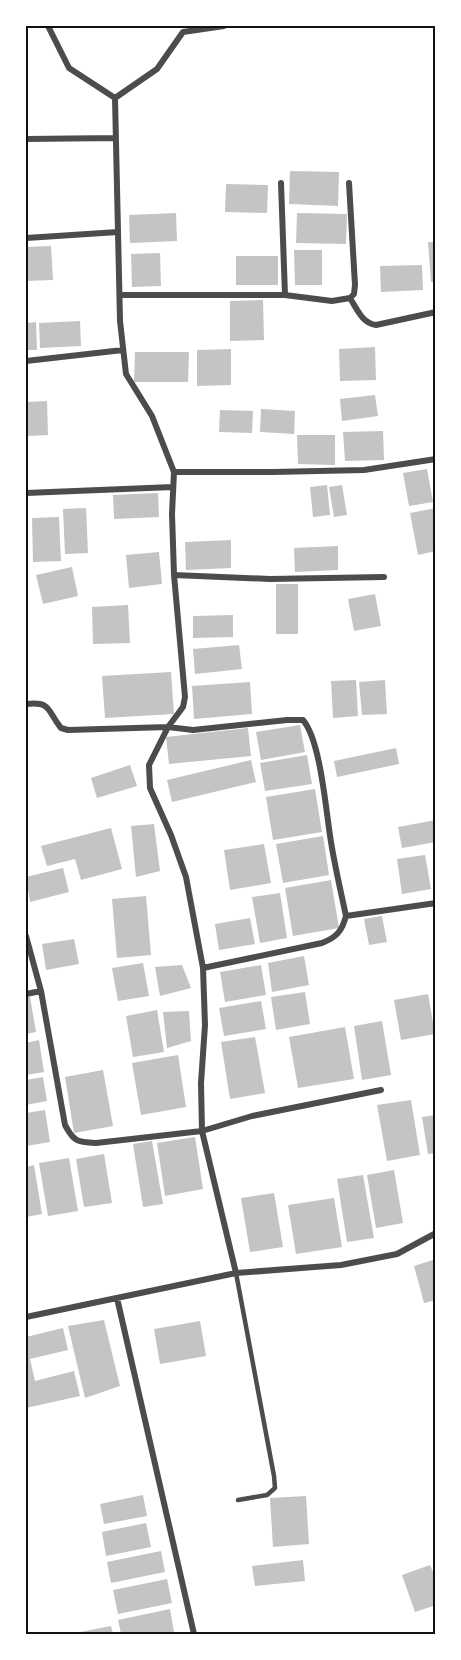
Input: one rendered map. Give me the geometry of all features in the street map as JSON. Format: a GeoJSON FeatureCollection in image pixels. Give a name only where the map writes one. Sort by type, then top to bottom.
{"type":"FeatureCollection","features":[{"type":"Feature","properties":{"kind":"street"},"geometry":{"type":"LineString","coordinates":[[48,26],[69,68],[115,98]]}},
{"type":"Feature","properties":{"kind":"street"},"geometry":{"type":"LineString","coordinates":[[115,98],[157,69],[183,32],[224,26]]}},
{"type":"Feature","properties":{"kind":"street"},"geometry":{"type":"LineString","coordinates":[[115,98],[120,295],[126,374],[152,416],[174,472],[172,514],[174,575],[185,697],[183,707],[168,727],[149,765],[150,788],[171,835],[186,877],[203,968],[205,1025],[201,1083],[202,1131],[236,1273]]}},
{"type":"Feature","properties":{"kind":"street"},"geometry":{"type":"LineString","coordinates":[[26,139],[116,138]]}},
{"type":"Feature","properties":{"kind":"street"},"geometry":{"type":"LineString","coordinates":[[281,183],[285,295]]}},
{"type":"Feature","properties":{"kind":"street"},"geometry":{"type":"LineString","coordinates":[[120,295],[285,295],[332,301],[351,298],[356,285],[350,183]]}},
{"type":"Feature","properties":{"kind":"street"},"geometry":{"type":"LineString","coordinates":[[26,238],[118,232]]}},
{"type":"Feature","properties":{"kind":"street"},"geometry":{"type":"LineString","coordinates":[[351,298],[365,322],[369,324],[376,325],[435,312]]}},
{"type":"Feature","properties":{"kind":"street"},"geometry":{"type":"LineString","coordinates":[[26,361],[123,351]]}},
{"type":"Feature","properties":{"kind":"street"},"geometry":{"type":"LineString","coordinates":[[174,472],[364,470],[435,459]]}},
{"type":"Feature","properties":{"kind":"street"},"geometry":{"type":"LineString","coordinates":[[26,493],[174,486]]}},
{"type":"Feature","properties":{"kind":"street"},"geometry":{"type":"LineString","coordinates":[[174,575],[270,579],[384,577]]}},
{"type":"Feature","properties":{"kind":"street"},"geometry":{"type":"LineString","coordinates":[[26,704],[44,704],[61,728],[68,730],[168,727],[193,730],[287,720],[303,720],[309,728],[320,771],[330,837],[346,916],[343,927],[336,938],[322,944],[203,968]]}},
{"type":"Feature","properties":{"kind":"street"},"geometry":{"type":"LineString","coordinates":[[346,916],[435,903]]}},
{"type":"Feature","properties":{"kind":"street"},"geometry":{"type":"LineString","coordinates":[[26,936],[41,991],[64,1125],[72,1139],[96,1143],[202,1131],[252,1116],[381,1090]]}},
{"type":"Feature","properties":{"kind":"street"},"geometry":{"type":"LineString","coordinates":[[26,994],[41,991]]}},
{"type":"Feature","properties":{"kind":"street"},"geometry":{"type":"LineString","coordinates":[[26,1316],[236,1273],[341,1264],[397,1254],[435,1233]]}},
{"type":"Feature","properties":{"kind":"street"},"geometry":{"type":"LineString","coordinates":[[117,1298],[194,1635]]}},
{"type":"Feature","properties":{"kind":"lane"},"geometry":{"type":"LineString","coordinates":[[236,1273],[275,1488],[267,1495],[238,1500]]}},
{"type":"Feature","properties":{"kind":"building"},"geometry":{"type":"Polygon","coordinates":[[[290,171],[339,172],[338,206],[289,204],[290,171]]]}},
{"type":"Feature","properties":{"kind":"building"},"geometry":{"type":"Polygon","coordinates":[[[226,184],[268,185],[267,213],[225,212],[226,184]]]}},
{"type":"Feature","properties":{"kind":"building"},"geometry":{"type":"Polygon","coordinates":[[[176,213],[177,241],[130,243],[129,215],[176,213]]]}},
{"type":"Feature","properties":{"kind":"building"},"geometry":{"type":"Polygon","coordinates":[[[297,213],[347,214],[346,244],[296,243],[297,213]]]}},
{"type":"Feature","properties":{"kind":"building"},"geometry":{"type":"Polygon","coordinates":[[[428,242],[436,242],[436,282],[431,282],[428,242]]]}},
{"type":"Feature","properties":{"kind":"building"},"geometry":{"type":"Polygon","coordinates":[[[51,246],[53,280],[26,281],[26,247],[51,246]]]}},
{"type":"Feature","properties":{"kind":"building"},"geometry":{"type":"Polygon","coordinates":[[[294,250],[322,250],[322,285],[295,285],[294,250]]]}},
{"type":"Feature","properties":{"kind":"building"},"geometry":{"type":"Polygon","coordinates":[[[160,253],[161,286],[132,287],[131,254],[160,253]]]}},
{"type":"Feature","properties":{"kind":"building"},"geometry":{"type":"Polygon","coordinates":[[[236,256],[278,256],[278,285],[236,285],[236,256]]]}},
{"type":"Feature","properties":{"kind":"building"},"geometry":{"type":"Polygon","coordinates":[[[422,265],[423,290],[381,292],[380,266],[422,265]]]}},
{"type":"Feature","properties":{"kind":"building"},"geometry":{"type":"Polygon","coordinates":[[[263,300],[264,340],[230,341],[230,301],[263,300]]]}},
{"type":"Feature","properties":{"kind":"building"},"geometry":{"type":"Polygon","coordinates":[[[80,321],[81,346],[40,348],[39,323],[80,321]]]}},
{"type":"Feature","properties":{"kind":"building"},"geometry":{"type":"Polygon","coordinates":[[[36,322],[37,350],[26,350],[26,323],[36,322]]]}},
{"type":"Feature","properties":{"kind":"building"},"geometry":{"type":"Polygon","coordinates":[[[375,347],[376,380],[340,381],[339,349],[375,347]]]}},
{"type":"Feature","properties":{"kind":"building"},"geometry":{"type":"Polygon","coordinates":[[[231,349],[231,385],[197,386],[197,350],[231,349]]]}},
{"type":"Feature","properties":{"kind":"building"},"geometry":{"type":"Polygon","coordinates":[[[135,352],[189,352],[188,382],[134,382],[135,352]]]}},
{"type":"Feature","properties":{"kind":"building"},"geometry":{"type":"Polygon","coordinates":[[[375,395],[378,416],[342,421],[340,399],[375,395]]]}},
{"type":"Feature","properties":{"kind":"building"},"geometry":{"type":"Polygon","coordinates":[[[47,401],[48,435],[26,436],[26,402],[47,401]]]}},
{"type":"Feature","properties":{"kind":"building"},"geometry":{"type":"Polygon","coordinates":[[[261,409],[295,411],[294,434],[260,432],[261,409]]]}},
{"type":"Feature","properties":{"kind":"building"},"geometry":{"type":"Polygon","coordinates":[[[220,410],[253,411],[252,433],[219,432],[220,410]]]}},
{"type":"Feature","properties":{"kind":"building"},"geometry":{"type":"Polygon","coordinates":[[[383,431],[384,460],[345,461],[343,432],[383,431]]]}},
{"type":"Feature","properties":{"kind":"building"},"geometry":{"type":"Polygon","coordinates":[[[297,435],[335,435],[335,465],[298,464],[297,435]]]}},
{"type":"Feature","properties":{"kind":"building"},"geometry":{"type":"Polygon","coordinates":[[[427,469],[433,502],[409,506],[403,473],[427,469]]]}},
{"type":"Feature","properties":{"kind":"building"},"geometry":{"type":"Polygon","coordinates":[[[327,485],[330,515],[313,517],[310,487],[327,485]]]}},
{"type":"Feature","properties":{"kind":"building"},"geometry":{"type":"Polygon","coordinates":[[[342,485],[347,515],[334,517],[329,487],[342,485]]]}},
{"type":"Feature","properties":{"kind":"building"},"geometry":{"type":"Polygon","coordinates":[[[158,493],[159,517],[114,519],[113,495],[158,493]]]}},
{"type":"Feature","properties":{"kind":"building"},"geometry":{"type":"Polygon","coordinates":[[[86,508],[88,553],[65,554],[63,509],[86,508]]]}},
{"type":"Feature","properties":{"kind":"building"},"geometry":{"type":"Polygon","coordinates":[[[436,508],[436,551],[418,555],[410,513],[436,508]]]}},
{"type":"Feature","properties":{"kind":"building"},"geometry":{"type":"Polygon","coordinates":[[[59,517],[61,561],[33,562],[32,518],[59,517]]]}},
{"type":"Feature","properties":{"kind":"building"},"geometry":{"type":"Polygon","coordinates":[[[231,540],[231,568],[186,570],[185,542],[231,540]]]}},
{"type":"Feature","properties":{"kind":"building"},"geometry":{"type":"Polygon","coordinates":[[[338,546],[338,570],[295,572],[294,548],[338,546]]]}},
{"type":"Feature","properties":{"kind":"building"},"geometry":{"type":"Polygon","coordinates":[[[159,552],[162,584],[129,588],[126,555],[159,552]]]}},
{"type":"Feature","properties":{"kind":"building"},"geometry":{"type":"Polygon","coordinates":[[[72,567],[78,596],[43,604],[36,575],[72,567]]]}},
{"type":"Feature","properties":{"kind":"building"},"geometry":{"type":"Polygon","coordinates":[[[276,584],[298,584],[298,634],[276,634],[276,584]]]}},
{"type":"Feature","properties":{"kind":"building"},"geometry":{"type":"Polygon","coordinates":[[[375,594],[381,626],[354,631],[348,599],[375,594]]]}},
{"type":"Feature","properties":{"kind":"building"},"geometry":{"type":"Polygon","coordinates":[[[128,605],[130,643],[93,644],[92,607],[128,605]]]}},
{"type":"Feature","properties":{"kind":"building"},"geometry":{"type":"Polygon","coordinates":[[[233,615],[233,637],[193,638],[193,616],[233,615]]]}},
{"type":"Feature","properties":{"kind":"building"},"geometry":{"type":"Polygon","coordinates":[[[239,645],[242,669],[195,674],[193,649],[239,645]]]}},
{"type":"Feature","properties":{"kind":"building"},"geometry":{"type":"Polygon","coordinates":[[[171,672],[174,714],[105,718],[102,676],[171,672]]]}},
{"type":"Feature","properties":{"kind":"building"},"geometry":{"type":"Polygon","coordinates":[[[356,680],[358,716],[333,718],[331,681],[356,680]]]}},
{"type":"Feature","properties":{"kind":"building"},"geometry":{"type":"Polygon","coordinates":[[[385,680],[387,714],[362,715],[359,682],[385,680]]]}},
{"type":"Feature","properties":{"kind":"building"},"geometry":{"type":"Polygon","coordinates":[[[250,682],[252,714],[194,719],[192,686],[250,682]]]}},
{"type":"Feature","properties":{"kind":"building"},"geometry":{"type":"Polygon","coordinates":[[[300,725],[305,752],[261,760],[256,732],[300,725]]]}},
{"type":"Feature","properties":{"kind":"building"},"geometry":{"type":"Polygon","coordinates":[[[248,728],[251,756],[169,764],[166,737],[248,728]]]}},
{"type":"Feature","properties":{"kind":"building"},"geometry":{"type":"Polygon","coordinates":[[[396,748],[399,764],[337,777],[334,761],[396,748]]]}},
{"type":"Feature","properties":{"kind":"building"},"geometry":{"type":"Polygon","coordinates":[[[307,755],[312,784],[265,791],[260,763],[307,755]]]}},
{"type":"Feature","properties":{"kind":"building"},"geometry":{"type":"Polygon","coordinates":[[[251,760],[256,782],[172,802],[167,780],[251,760]]]}},
{"type":"Feature","properties":{"kind":"building"},"geometry":{"type":"Polygon","coordinates":[[[130,765],[137,786],[97,798],[91,778],[130,765]]]}},
{"type":"Feature","properties":{"kind":"building"},"geometry":{"type":"Polygon","coordinates":[[[315,789],[322,832],[273,840],[266,797],[315,789]]]}},
{"type":"Feature","properties":{"kind":"building"},"geometry":{"type":"Polygon","coordinates":[[[436,820],[436,842],[402,848],[398,827],[436,820]]]}},
{"type":"Feature","properties":{"kind":"building"},"geometry":{"type":"Polygon","coordinates":[[[154,824],[160,871],[136,877],[131,826],[154,824]]]}},
{"type":"Feature","properties":{"kind":"building"},"geometry":{"type":"Polygon","coordinates":[[[111,828],[122,869],[81,880],[75,859],[47,866],[41,846],[111,828]]]}},
{"type":"Feature","properties":{"kind":"building"},"geometry":{"type":"Polygon","coordinates":[[[323,836],[329,875],[283,883],[276,844],[323,836]]]}},
{"type":"Feature","properties":{"kind":"building"},"geometry":{"type":"Polygon","coordinates":[[[264,844],[271,883],[230,890],[224,850],[264,844]]]}},
{"type":"Feature","properties":{"kind":"building"},"geometry":{"type":"Polygon","coordinates":[[[425,855],[431,889],[402,894],[397,859],[425,855]]]}},
{"type":"Feature","properties":{"kind":"building"},"geometry":{"type":"Polygon","coordinates":[[[63,868],[69,892],[30,902],[26,877],[63,868]]]}},
{"type":"Feature","properties":{"kind":"building"},"geometry":{"type":"Polygon","coordinates":[[[331,880],[339,928],[293,936],[285,888],[331,880]]]}},
{"type":"Feature","properties":{"kind":"building"},"geometry":{"type":"Polygon","coordinates":[[[280,893],[287,938],[260,943],[252,897],[280,893]]]}},
{"type":"Feature","properties":{"kind":"building"},"geometry":{"type":"Polygon","coordinates":[[[146,896],[151,955],[117,958],[112,899],[146,896]]]}},
{"type":"Feature","properties":{"kind":"building"},"geometry":{"type":"Polygon","coordinates":[[[382,916],[387,942],[369,945],[364,919],[382,916]]]}},
{"type":"Feature","properties":{"kind":"building"},"geometry":{"type":"Polygon","coordinates":[[[250,918],[255,944],[219,950],[215,924],[250,918]]]}},
{"type":"Feature","properties":{"kind":"building"},"geometry":{"type":"Polygon","coordinates":[[[74,939],[79,964],[46,970],[42,944],[74,939]]]}},
{"type":"Feature","properties":{"kind":"building"},"geometry":{"type":"Polygon","coordinates":[[[304,956],[309,985],[272,992],[268,963],[304,956]]]}},
{"type":"Feature","properties":{"kind":"building"},"geometry":{"type":"Polygon","coordinates":[[[143,963],[149,996],[118,1001],[112,968],[143,963]]]}},
{"type":"Feature","properties":{"kind":"building"},"geometry":{"type":"Polygon","coordinates":[[[182,965],[191,988],[160,996],[155,967],[182,965]]]}},
{"type":"Feature","properties":{"kind":"building"},"geometry":{"type":"Polygon","coordinates":[[[261,965],[266,995],[225,1002],[220,972],[261,965]]]}},
{"type":"Feature","properties":{"kind":"building"},"geometry":{"type":"Polygon","coordinates":[[[305,992],[310,1024],[276,1030],[271,997],[305,992]]]}},
{"type":"Feature","properties":{"kind":"building"},"geometry":{"type":"Polygon","coordinates":[[[428,994],[435,1034],[401,1040],[394,1000],[428,994]]]}},
{"type":"Feature","properties":{"kind":"building"},"geometry":{"type":"Polygon","coordinates":[[[26,997],[30,997],[36,1032],[26,1034],[26,997]]]}},
{"type":"Feature","properties":{"kind":"building"},"geometry":{"type":"Polygon","coordinates":[[[261,1001],[266,1029],[224,1036],[219,1008],[261,1001]]]}},
{"type":"Feature","properties":{"kind":"building"},"geometry":{"type":"Polygon","coordinates":[[[157,1010],[164,1052],[133,1057],[126,1016],[157,1010]]]}},
{"type":"Feature","properties":{"kind":"building"},"geometry":{"type":"Polygon","coordinates":[[[189,1011],[191,1041],[167,1048],[163,1012],[189,1011]]]}},
{"type":"Feature","properties":{"kind":"building"},"geometry":{"type":"Polygon","coordinates":[[[382,1021],[391,1075],[362,1080],[354,1026],[382,1021]]]}},
{"type":"Feature","properties":{"kind":"building"},"geometry":{"type":"Polygon","coordinates":[[[345,1027],[354,1079],[298,1088],[289,1037],[345,1027]]]}},
{"type":"Feature","properties":{"kind":"building"},"geometry":{"type":"Polygon","coordinates":[[[255,1037],[265,1093],[230,1099],[221,1042],[255,1037]]]}},
{"type":"Feature","properties":{"kind":"building"},"geometry":{"type":"Polygon","coordinates":[[[39,1040],[44,1072],[26,1075],[26,1043],[39,1040]]]}},
{"type":"Feature","properties":{"kind":"building"},"geometry":{"type":"Polygon","coordinates":[[[178,1055],[186,1107],[141,1115],[132,1063],[178,1055]]]}},
{"type":"Feature","properties":{"kind":"building"},"geometry":{"type":"Polygon","coordinates":[[[103,1070],[113,1126],[74,1133],[65,1077],[103,1070]]]}},
{"type":"Feature","properties":{"kind":"building"},"geometry":{"type":"Polygon","coordinates":[[[43,1077],[47,1101],[26,1105],[26,1080],[43,1077]]]}},
{"type":"Feature","properties":{"kind":"building"},"geometry":{"type":"Polygon","coordinates":[[[411,1100],[420,1155],[387,1161],[377,1105],[411,1100]]]}},
{"type":"Feature","properties":{"kind":"building"},"geometry":{"type":"Polygon","coordinates":[[[45,1110],[50,1142],[26,1146],[26,1113],[45,1110]]]}},
{"type":"Feature","properties":{"kind":"building"},"geometry":{"type":"Polygon","coordinates":[[[436,1115],[436,1153],[428,1154],[422,1117],[436,1115]]]}},
{"type":"Feature","properties":{"kind":"building"},"geometry":{"type":"Polygon","coordinates":[[[195,1137],[203,1189],[165,1196],[157,1143],[195,1137]]]}},
{"type":"Feature","properties":{"kind":"building"},"geometry":{"type":"Polygon","coordinates":[[[152,1141],[163,1204],[143,1207],[133,1144],[152,1141]]]}},
{"type":"Feature","properties":{"kind":"building"},"geometry":{"type":"Polygon","coordinates":[[[104,1154],[112,1203],[84,1207],[76,1159],[104,1154]]]}},
{"type":"Feature","properties":{"kind":"building"},"geometry":{"type":"Polygon","coordinates":[[[69,1158],[78,1211],[48,1216],[39,1163],[69,1158]]]}},
{"type":"Feature","properties":{"kind":"building"},"geometry":{"type":"Polygon","coordinates":[[[34,1165],[42,1214],[26,1217],[26,1167],[34,1165]]]}},
{"type":"Feature","properties":{"kind":"building"},"geometry":{"type":"Polygon","coordinates":[[[394,1170],[403,1223],[376,1228],[367,1175],[394,1170]]]}},
{"type":"Feature","properties":{"kind":"building"},"geometry":{"type":"Polygon","coordinates":[[[363,1175],[374,1238],[347,1242],[337,1179],[363,1175]]]}},
{"type":"Feature","properties":{"kind":"building"},"geometry":{"type":"Polygon","coordinates":[[[274,1193],[283,1247],[250,1252],[241,1198],[274,1193]]]}},
{"type":"Feature","properties":{"kind":"building"},"geometry":{"type":"Polygon","coordinates":[[[334,1198],[342,1247],[296,1254],[288,1205],[334,1198]]]}},
{"type":"Feature","properties":{"kind":"building"},"geometry":{"type":"Polygon","coordinates":[[[436,1259],[436,1300],[424,1303],[414,1266],[436,1259]]]}},
{"type":"Feature","properties":{"kind":"building"},"geometry":{"type":"Polygon","coordinates":[[[104,1320],[120,1386],[85,1398],[68,1326],[104,1320]]]}},
{"type":"Feature","properties":{"kind":"building"},"geometry":{"type":"Polygon","coordinates":[[[200,1321],[206,1356],[160,1364],[154,1329],[200,1321]]]}},
{"type":"Feature","properties":{"kind":"building"},"geometry":{"type":"Polygon","coordinates":[[[63,1328],[68,1350],[30,1359],[35,1381],[74,1371],[80,1396],[26,1408],[26,1337],[63,1328]]]}},
{"type":"Feature","properties":{"kind":"building"},"geometry":{"type":"Polygon","coordinates":[[[143,1495],[147,1516],[104,1524],[100,1504],[143,1495]]]}},
{"type":"Feature","properties":{"kind":"building"},"geometry":{"type":"Polygon","coordinates":[[[306,1496],[309,1544],[273,1547],[270,1498],[306,1496]]]}},
{"type":"Feature","properties":{"kind":"building"},"geometry":{"type":"Polygon","coordinates":[[[146,1523],[151,1547],[106,1556],[102,1532],[146,1523]]]}},
{"type":"Feature","properties":{"kind":"building"},"geometry":{"type":"Polygon","coordinates":[[[161,1551],[165,1572],[111,1583],[107,1562],[161,1551]]]}},
{"type":"Feature","properties":{"kind":"building"},"geometry":{"type":"Polygon","coordinates":[[[303,1560],[305,1581],[255,1586],[252,1566],[303,1560]]]}},
{"type":"Feature","properties":{"kind":"building"},"geometry":{"type":"Polygon","coordinates":[[[430,1565],[436,1579],[436,1605],[415,1612],[402,1575],[430,1565]]]}},
{"type":"Feature","properties":{"kind":"building"},"geometry":{"type":"Polygon","coordinates":[[[167,1579],[172,1603],[118,1614],[113,1590],[167,1579]]]}},
{"type":"Feature","properties":{"kind":"building"},"geometry":{"type":"Polygon","coordinates":[[[170,1609],[174,1632],[121,1634],[118,1620],[170,1609]]]}},
{"type":"Feature","properties":{"kind":"building"},"geometry":{"type":"Polygon","coordinates":[[[111,1626],[113,1634],[80,1634],[80,1632],[111,1626]]]}}]}
